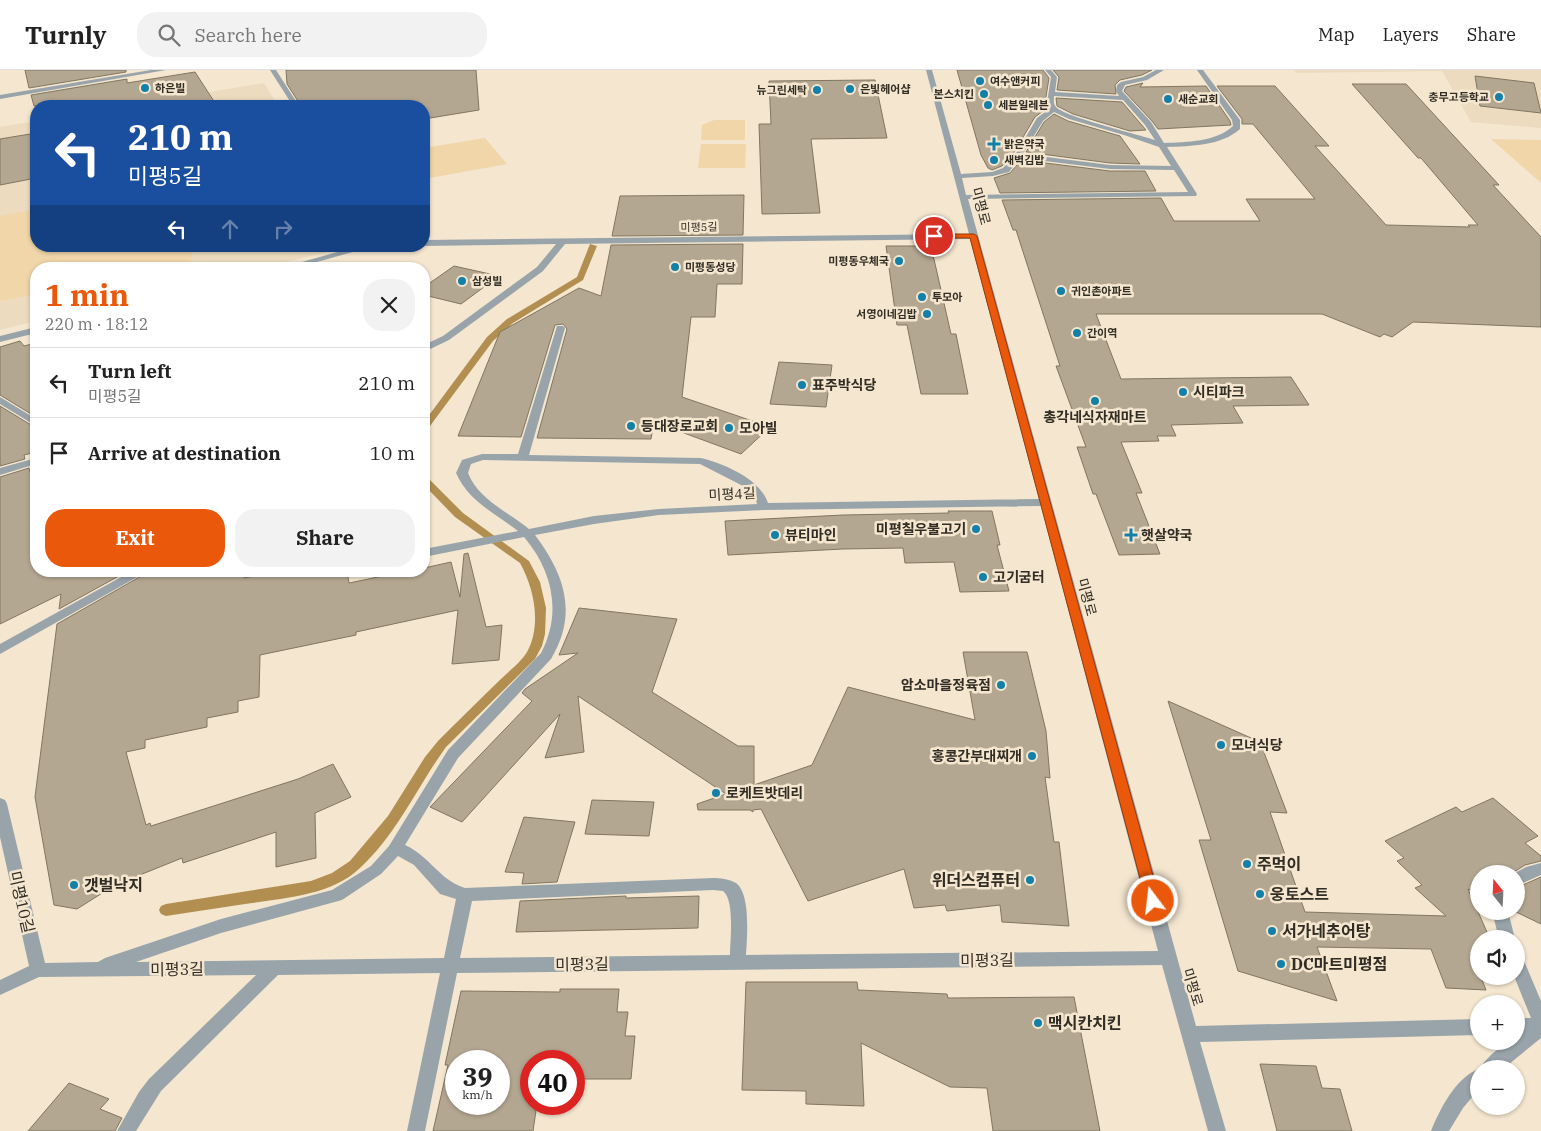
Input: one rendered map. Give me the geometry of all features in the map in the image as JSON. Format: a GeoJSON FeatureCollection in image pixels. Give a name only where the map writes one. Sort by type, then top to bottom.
{"type":"FeatureCollection","features":[{"type":"Feature","properties":{"kind":"street"},"geometry":{"type":"LineString","coordinates":[[0,89],[117,70]]}},
{"type":"Feature","properties":{"kind":"street"},"geometry":{"type":"LineString","coordinates":[[0,97],[163,70]]}},
{"type":"Feature","properties":{"kind":"street"},"geometry":{"type":"LineString","coordinates":[[273,70],[292,100]]}},
{"type":"Feature","properties":{"kind":"street","name":"미평로"},"geometry":{"type":"LineString","coordinates":[[929,70],[1168,958],[1217,1131]]}},
{"type":"Feature","properties":{"kind":"street"},"geometry":{"type":"LineString","coordinates":[[1048,70],[1054,77],[1053,94],[1050,103],[1053,110],[1071,118],[1127,133],[1162,145],[1207,140],[1234,131],[1237,126],[1236,120],[1200,70]]}},
{"type":"Feature","properties":{"kind":"street"},"geometry":{"type":"LineString","coordinates":[[964,198],[1193,194],[1148,124],[1119,91],[1122,83],[1145,79],[1160,70]]}},
{"type":"Feature","properties":{"kind":"street"},"geometry":{"type":"LineString","coordinates":[[1053,94],[1124,98]]}},
{"type":"Feature","properties":{"kind":"street"},"geometry":{"type":"LineString","coordinates":[[958,176],[1006,170],[1018,156],[1040,120],[1053,110]]}},
{"type":"Feature","properties":{"kind":"street"},"geometry":{"type":"LineString","coordinates":[[1018,156],[1105,166],[1176,168]]}},
{"type":"Feature","properties":{"kind":"street","name":"미평5길"},"geometry":{"type":"LineString","coordinates":[[430,243],[974,236]]}},
{"type":"Feature","properties":{"kind":"street"},"geometry":{"type":"LineString","coordinates":[[430,346],[446,338],[533,275],[548,262],[563,241]]}},
{"type":"Feature","properties":{"kind":"street"},"geometry":{"type":"LineString","coordinates":[[307,262],[347,252]]}},
{"type":"Feature","properties":{"kind":"street"},"geometry":{"type":"LineString","coordinates":[[523,458],[560,328]]}},
{"type":"Feature","properties":{"kind":"street"},"geometry":{"type":"LineString","coordinates":[[0,339],[30,332]]}},
{"type":"Feature","properties":{"kind":"street"},"geometry":{"type":"LineString","coordinates":[[0,400],[30,419]]}},
{"type":"Feature","properties":{"kind":"street"},"geometry":{"type":"LineString","coordinates":[[93,969],[221,926],[336,895],[376,870],[396,848],[453,754],[537,667],[554,643],[560,618],[558,588],[550,567],[521,534],[467,484],[462,473],[466,462],[474,458],[523,458],[703,462],[715,466],[753,488],[760,494],[764,507]]}},
{"type":"Feature","properties":{"kind":"street"},"geometry":{"type":"LineString","coordinates":[[0,472],[30,463]]}},
{"type":"Feature","properties":{"kind":"street","name":"미평4길"},"geometry":{"type":"LineString","coordinates":[[430,552],[628,516],[764,507],[1046,502]]}},
{"type":"Feature","properties":{"kind":"street"},"geometry":{"type":"LineString","coordinates":[[0,650],[131,577]]}},
{"type":"Feature","properties":{"kind":"street","name":"미평10길"},"geometry":{"type":"LineString","coordinates":[[0,804],[38,970]]}},
{"type":"Feature","properties":{"kind":"street"},"geometry":{"type":"LineString","coordinates":[[396,848],[419,861],[446,888],[465,895],[719,884],[732,890],[738,899],[738,962]]}},
{"type":"Feature","properties":{"kind":"street"},"geometry":{"type":"LineString","coordinates":[[1525,874],[1541,869]]}},
{"type":"Feature","properties":{"kind":"street"},"geometry":{"type":"LineString","coordinates":[[416,1131],[465,895]]}},
{"type":"Feature","properties":{"kind":"street","name":"미평3길"},"geometry":{"type":"LineString","coordinates":[[0,988],[38,970],[1168,958]]}},
{"type":"Feature","properties":{"kind":"street"},"geometry":{"type":"LineString","coordinates":[[126,1131],[144,1098],[155,1085],[274,968]]}},
{"type":"Feature","properties":{"kind":"street"},"geometry":{"type":"LineString","coordinates":[[1525,984],[1541,1025]]}},
{"type":"Feature","properties":{"kind":"street"},"geometry":{"type":"LineString","coordinates":[[1525,1026],[1541,1025]]}},
{"type":"Feature","properties":{"kind":"street"},"geometry":{"type":"LineString","coordinates":[[1500,1060],[1541,1025]]}},
{"type":"Feature","properties":{"kind":"street"},"geometry":{"type":"LineString","coordinates":[[1191,1034],[1470,1028]]}},
{"type":"Feature","properties":{"kind":"street"},"geometry":{"type":"LineString","coordinates":[[1440,1131],[1445,1118],[1470,1084]]}},
{"type":"Feature","properties":{"kind":"shaded area","name":"충무고등학교"},"geometry":{"type":"Polygon","coordinates":[[[1294,70],[1541,70],[1541,128],[1471,122],[1442,71],[1296,73],[1294,70]]]}},
{"type":"Feature","properties":{"kind":"shaded area"},"geometry":{"type":"Polygon","coordinates":[[[264,83],[274,100],[161,100],[264,83]]]}},
{"type":"Feature","properties":{"kind":"shaded area"},"geometry":{"type":"Polygon","coordinates":[[[714,120],[745,120],[745,140],[701,140],[702,125],[714,120]]]}},
{"type":"Feature","properties":{"kind":"shaded area"},"geometry":{"type":"Polygon","coordinates":[[[30,122],[30,252],[327,252],[286,262],[30,262],[30,322],[0,330],[0,127],[30,122]]]}},
{"type":"Feature","properties":{"kind":"shaded area"},"geometry":{"type":"Polygon","coordinates":[[[485,138],[507,164],[430,178],[430,147],[485,138]]]}},
{"type":"Feature","properties":{"kind":"shaded area"},"geometry":{"type":"Polygon","coordinates":[[[1491,139],[1541,140],[1541,183],[1491,139]]]}},
{"type":"Feature","properties":{"kind":"shaded area"},"geometry":{"type":"Polygon","coordinates":[[[701,144],[746,144],[745,168],[698,168],[701,144]]]}},
{"type":"Feature","properties":{"kind":"shaded area"},"geometry":{"type":"Polygon","coordinates":[[[30,210],[30,252],[190,252],[193,259],[186,262],[30,262],[30,295],[0,301],[0,216],[30,210]]]}},
{"type":"Feature","properties":{"kind":"building"},"geometry":{"type":"Polygon","coordinates":[[[25,70],[126,70],[126,72],[29,88],[25,70]]]}},
{"type":"Feature","properties":{"kind":"building"},"geometry":{"type":"Polygon","coordinates":[[[286,70],[476,70],[479,110],[430,118],[430,100],[297,100],[287,84],[286,70]]]}},
{"type":"Feature","properties":{"kind":"building"},"geometry":{"type":"Polygon","coordinates":[[[957,70],[1043,70],[1049,78],[1045,103],[1047,108],[1035,117],[1013,154],[1002,166],[992,170],[988,168],[981,155],[957,70]]]}},
{"type":"Feature","properties":{"kind":"building"},"geometry":{"type":"Polygon","coordinates":[[[1053,70],[1152,70],[1142,75],[1120,80],[1115,85],[1116,94],[1057,90],[1059,77],[1053,70]]]}},
{"type":"Feature","properties":{"kind":"building"},"geometry":{"type":"Polygon","coordinates":[[[195,72],[213,100],[32,100],[31,95],[127,79],[127,83],[195,72]]]}},
{"type":"Feature","properties":{"kind":"building"},"geometry":{"type":"Polygon","coordinates":[[[1475,76],[1534,83],[1541,113],[1480,106],[1475,76]]]}},
{"type":"Feature","properties":{"kind":"building"},"geometry":{"type":"Polygon","coordinates":[[[875,80],[887,138],[811,139],[820,213],[762,214],[759,124],[771,124],[769,81],[875,80]]]}},
{"type":"Feature","properties":{"kind":"building"},"geometry":{"type":"Polygon","coordinates":[[[1143,83],[1140,87],[1206,86],[1231,125],[1158,129],[1124,91],[1126,87],[1143,83]]]}},
{"type":"Feature","properties":{"kind":"building"},"geometry":{"type":"Polygon","coordinates":[[[1352,84],[1406,84],[1499,185],[1493,185],[1541,237],[1541,327],[1413,322],[1392,337],[1384,334],[1380,337],[1322,314],[1096,314],[1121,379],[1291,377],[1309,405],[1233,406],[1243,423],[1171,425],[1176,436],[1157,436],[1159,441],[1121,442],[1142,493],[1136,493],[1160,554],[1119,555],[1096,494],[1093,494],[1077,447],[1086,447],[1056,366],[1060,366],[1016,230],[1013,230],[1002,200],[1161,198],[1174,221],[1260,221],[1246,199],[1315,199],[1253,124],[1242,124],[1242,119],[1217,86],[1275,86],[1329,146],[1315,146],[1386,225],[1470,227],[1468,225],[1478,225],[1421,158],[1418,158],[1352,84]]]}},
{"type":"Feature","properties":{"kind":"building"},"geometry":{"type":"Polygon","coordinates":[[[1056,98],[1122,102],[1146,130],[1130,131],[1073,114],[1057,106],[1056,98]]]}},
{"type":"Feature","properties":{"kind":"building"},"geometry":{"type":"Polygon","coordinates":[[[1054,114],[1068,121],[1120,136],[1140,164],[1110,163],[1026,152],[1044,122],[1054,114]]]}},
{"type":"Feature","properties":{"kind":"building"},"geometry":{"type":"Polygon","coordinates":[[[30,134],[30,179],[0,185],[0,139],[30,134]]]}},
{"type":"Feature","properties":{"kind":"building"},"geometry":{"type":"Polygon","coordinates":[[[1021,160],[1110,171],[1145,171],[1156,191],[1000,193],[994,178],[1010,173],[1021,160]]]}},
{"type":"Feature","properties":{"kind":"building"},"geometry":{"type":"Polygon","coordinates":[[[744,195],[743,235],[612,236],[620,196],[744,195]]]}},
{"type":"Feature","properties":{"kind":"building"},"geometry":{"type":"Polygon","coordinates":[[[743,244],[742,284],[717,284],[715,317],[691,317],[682,397],[770,427],[741,454],[654,422],[651,439],[537,438],[567,329],[563,324],[555,325],[521,437],[458,436],[500,332],[579,288],[601,296],[611,245],[743,244]]]}},
{"type":"Feature","properties":{"kind":"building"},"geometry":{"type":"Polygon","coordinates":[[[886,246],[931,246],[951,334],[956,334],[968,394],[921,394],[907,325],[897,325],[886,246]]]}},
{"type":"Feature","properties":{"kind":"building","name":"삼성빌"},"geometry":{"type":"Polygon","coordinates":[[[454,266],[499,276],[461,304],[430,296],[430,283],[454,266]]]}},
{"type":"Feature","properties":{"kind":"building"},"geometry":{"type":"Polygon","coordinates":[[[20,341],[24,346],[30,344],[30,413],[0,395],[0,347],[20,341]]]}},
{"type":"Feature","properties":{"kind":"building"},"geometry":{"type":"Polygon","coordinates":[[[779,362],[832,365],[826,407],[770,404],[779,362]]]}},
{"type":"Feature","properties":{"kind":"building"},"geometry":{"type":"Polygon","coordinates":[[[0,406],[30,424],[30,454],[24,455],[25,459],[0,466],[0,406]]]}},
{"type":"Feature","properties":{"kind":"building"},"geometry":{"type":"Polygon","coordinates":[[[29,468],[30,577],[117,577],[59,609],[61,594],[0,624],[0,477],[29,468]]]}},
{"type":"Feature","properties":{"kind":"building"},"geometry":{"type":"Polygon","coordinates":[[[948,511],[992,511],[1000,545],[997,545],[1009,591],[960,592],[954,562],[905,563],[903,548],[728,555],[725,521],[843,515],[949,513],[948,511]]]}},
{"type":"Feature","properties":{"kind":"building"},"geometry":{"type":"Polygon","coordinates":[[[468,553],[486,627],[502,625],[499,660],[452,664],[458,610],[356,632],[356,635],[260,655],[259,697],[238,701],[238,712],[207,718],[207,727],[145,740],[145,748],[126,752],[146,825],[150,823],[151,826],[298,779],[333,764],[351,797],[315,813],[316,858],[276,867],[276,832],[183,863],[182,858],[115,885],[77,909],[54,905],[35,797],[57,624],[139,577],[348,577],[349,583],[378,577],[430,577],[430,567],[451,562],[460,597],[464,554],[468,553]]]}},
{"type":"Feature","properties":{"kind":"building"},"geometry":{"type":"Polygon","coordinates":[[[579,608],[677,619],[652,692],[738,746],[754,746],[754,785],[812,765],[848,687],[975,720],[963,652],[1027,652],[1046,731],[1050,778],[1045,777],[1054,842],[1059,842],[1069,926],[1002,922],[1000,905],[947,911],[945,905],[914,908],[904,869],[808,901],[761,809],[753,810],[753,812],[750,810],[698,810],[697,804],[726,794],[578,696],[584,752],[545,758],[560,714],[462,822],[430,807],[532,701],[522,693],[525,689],[578,653],[559,655],[579,608]]]}},
{"type":"Feature","properties":{"kind":"building"},"geometry":{"type":"Polygon","coordinates":[[[1168,701],[1260,742],[1287,813],[1270,812],[1305,912],[1446,916],[1415,888],[1422,885],[1397,861],[1404,858],[1385,841],[1456,807],[1462,812],[1493,798],[1538,836],[1525,843],[1541,856],[1541,861],[1525,865],[1470,865],[1470,890],[1468,889],[1470,894],[1470,920],[1482,920],[1486,930],[1470,930],[1470,985],[1484,985],[1486,990],[1446,988],[1431,949],[1317,947],[1337,1001],[1238,971],[1199,840],[1211,840],[1168,701]]]}},
{"type":"Feature","properties":{"kind":"building"},"geometry":{"type":"Polygon","coordinates":[[[592,800],[654,802],[649,836],[585,834],[592,800]]]}},
{"type":"Feature","properties":{"kind":"building"},"geometry":{"type":"Polygon","coordinates":[[[524,817],[575,822],[557,882],[522,884],[524,873],[505,872],[524,817]]]}},
{"type":"Feature","properties":{"kind":"building"},"geometry":{"type":"Polygon","coordinates":[[[1541,877],[1541,924],[1525,916],[1525,884],[1541,877]]]}},
{"type":"Feature","properties":{"kind":"building"},"geometry":{"type":"Polygon","coordinates":[[[626,896],[626,898],[699,896],[698,928],[516,932],[520,901],[626,896]]]}},
{"type":"Feature","properties":{"kind":"building"},"geometry":{"type":"Polygon","coordinates":[[[746,982],[857,982],[858,990],[947,994],[948,998],[1074,997],[1100,1131],[993,1131],[987,1088],[950,1087],[861,1043],[864,1106],[806,1104],[806,1091],[742,1090],[746,982]]]}},
{"type":"Feature","properties":{"kind":"building"},"geometry":{"type":"Polygon","coordinates":[[[560,989],[619,989],[617,1012],[628,1012],[625,1036],[635,1036],[631,1079],[585,1079],[585,1050],[520,1050],[520,1115],[535,1115],[533,1131],[433,1131],[445,1078],[445,1115],[510,1115],[510,1050],[448,1050],[461,991],[560,992],[560,989]]]}},
{"type":"Feature","properties":{"kind":"building"},"geometry":{"type":"Polygon","coordinates":[[[1260,1064],[1316,1066],[1322,1088],[1340,1089],[1352,1131],[1277,1131],[1260,1064]]]}},
{"type":"Feature","properties":{"kind":"building"},"geometry":{"type":"Polygon","coordinates":[[[69,1083],[109,1099],[100,1109],[122,1118],[115,1131],[28,1131],[69,1083]]]}},
{"type":"Feature","properties":{"kind":"waterway"},"geometry":{"type":"LineString","coordinates":[[430,420],[490,339],[510,321],[580,278],[593,246]]}},
{"type":"Feature","properties":{"kind":"waterway"},"geometry":{"type":"LineString","coordinates":[[166,910],[313,887],[337,877],[355,865],[393,820],[442,744],[531,656],[539,634],[540,608],[535,582],[530,571],[524,561],[459,515],[430,486]]}},
{"type":"Feature","properties":{"kind":"place","name":"여수앤커피"},"geometry":{"type":"Point","coordinates":[980,81]}},
{"type":"Feature","properties":{"kind":"place","name":"하은빌"},"geometry":{"type":"Point","coordinates":[145,88]}},
{"type":"Feature","properties":{"kind":"place","name":"은빛헤어샵"},"geometry":{"type":"Point","coordinates":[850,89]}},
{"type":"Feature","properties":{"kind":"place","name":"뉴그린세탁"},"geometry":{"type":"Point","coordinates":[817,90]}},
{"type":"Feature","properties":{"kind":"place","name":"본스치킨"},"geometry":{"type":"Point","coordinates":[984,94]}},
{"type":"Feature","properties":{"kind":"place","name":"충무고등학교"},"geometry":{"type":"Point","coordinates":[1499,97]}},
{"type":"Feature","properties":{"kind":"place","name":"새순교회"},"geometry":{"type":"Point","coordinates":[1168,99]}},
{"type":"Feature","properties":{"kind":"place","name":"세븐일레븐"},"geometry":{"type":"Point","coordinates":[988,105]}},
{"type":"Feature","properties":{"kind":"place","name":"밝은약국"},"geometry":{"type":"Point","coordinates":[994,144]}},
{"type":"Feature","properties":{"kind":"place","name":"새벽김밥"},"geometry":{"type":"Point","coordinates":[994,160]}},
{"type":"Feature","properties":{"kind":"place","name":"미평동우체국"},"geometry":{"type":"Point","coordinates":[899,261]}},
{"type":"Feature","properties":{"kind":"place","name":"미평동성당"},"geometry":{"type":"Point","coordinates":[675,267]}},
{"type":"Feature","properties":{"kind":"place","name":"삼성빌"},"geometry":{"type":"Point","coordinates":[462,281]}},
{"type":"Feature","properties":{"kind":"place","name":"귀인촌아파트"},"geometry":{"type":"Point","coordinates":[1061,291]}},
{"type":"Feature","properties":{"kind":"place","name":"투모아"},"geometry":{"type":"Point","coordinates":[922,297]}},
{"type":"Feature","properties":{"kind":"place","name":"서영이네김밥"},"geometry":{"type":"Point","coordinates":[927,314]}},
{"type":"Feature","properties":{"kind":"place","name":"간이역"},"geometry":{"type":"Point","coordinates":[1077,333]}},
{"type":"Feature","properties":{"kind":"place","name":"표주박식당"},"geometry":{"type":"Point","coordinates":[802,385]}},
{"type":"Feature","properties":{"kind":"place","name":"시티파크"},"geometry":{"type":"Point","coordinates":[1183,392]}},
{"type":"Feature","properties":{"kind":"place","name":"총각네식자재마트"},"geometry":{"type":"Point","coordinates":[1095,401]}},
{"type":"Feature","properties":{"kind":"place","name":"등대장로교회"},"geometry":{"type":"Point","coordinates":[631,426]}},
{"type":"Feature","properties":{"kind":"place","name":"모아빌"},"geometry":{"type":"Point","coordinates":[729,428]}},
{"type":"Feature","properties":{"kind":"place","name":"미평칠우불고기"},"geometry":{"type":"Point","coordinates":[976,529]}},
{"type":"Feature","properties":{"kind":"place","name":"뷰티마인"},"geometry":{"type":"Point","coordinates":[775,535]}},
{"type":"Feature","properties":{"kind":"place","name":"햇살약국"},"geometry":{"type":"Point","coordinates":[1131,535]}},
{"type":"Feature","properties":{"kind":"place","name":"고기굼터"},"geometry":{"type":"Point","coordinates":[983,577]}},
{"type":"Feature","properties":{"kind":"place","name":"암소마을정육점"},"geometry":{"type":"Point","coordinates":[1001,685]}},
{"type":"Feature","properties":{"kind":"place","name":"모녀식당"},"geometry":{"type":"Point","coordinates":[1221,745]}},
{"type":"Feature","properties":{"kind":"place","name":"홍콩간부대찌개"},"geometry":{"type":"Point","coordinates":[1032,756]}},
{"type":"Feature","properties":{"kind":"place","name":"로케트밧데리"},"geometry":{"type":"Point","coordinates":[716,793]}},
{"type":"Feature","properties":{"kind":"place","name":"주먹이"},"geometry":{"type":"Point","coordinates":[1247,864]}},
{"type":"Feature","properties":{"kind":"place","name":"위더스컴퓨터"},"geometry":{"type":"Point","coordinates":[1030,880]}},
{"type":"Feature","properties":{"kind":"place","name":"갯벌낙지"},"geometry":{"type":"Point","coordinates":[74,885]}},
{"type":"Feature","properties":{"kind":"place","name":"웅토스트"},"geometry":{"type":"Point","coordinates":[1260,894]}},
{"type":"Feature","properties":{"kind":"place","name":"서가네추어탕"},"geometry":{"type":"Point","coordinates":[1272,931]}},
{"type":"Feature","properties":{"kind":"place","name":"DC마트미평점"},"geometry":{"type":"Point","coordinates":[1281,964]}},
{"type":"Feature","properties":{"kind":"place","name":"맥시칸치킨"},"geometry":{"type":"Point","coordinates":[1038,1023]}},
{"type":"Feature","properties":{"kind":"route"},"geometry":{"type":"LineString","coordinates":[[934,236],[974,236],[1153,901]]}}]}
